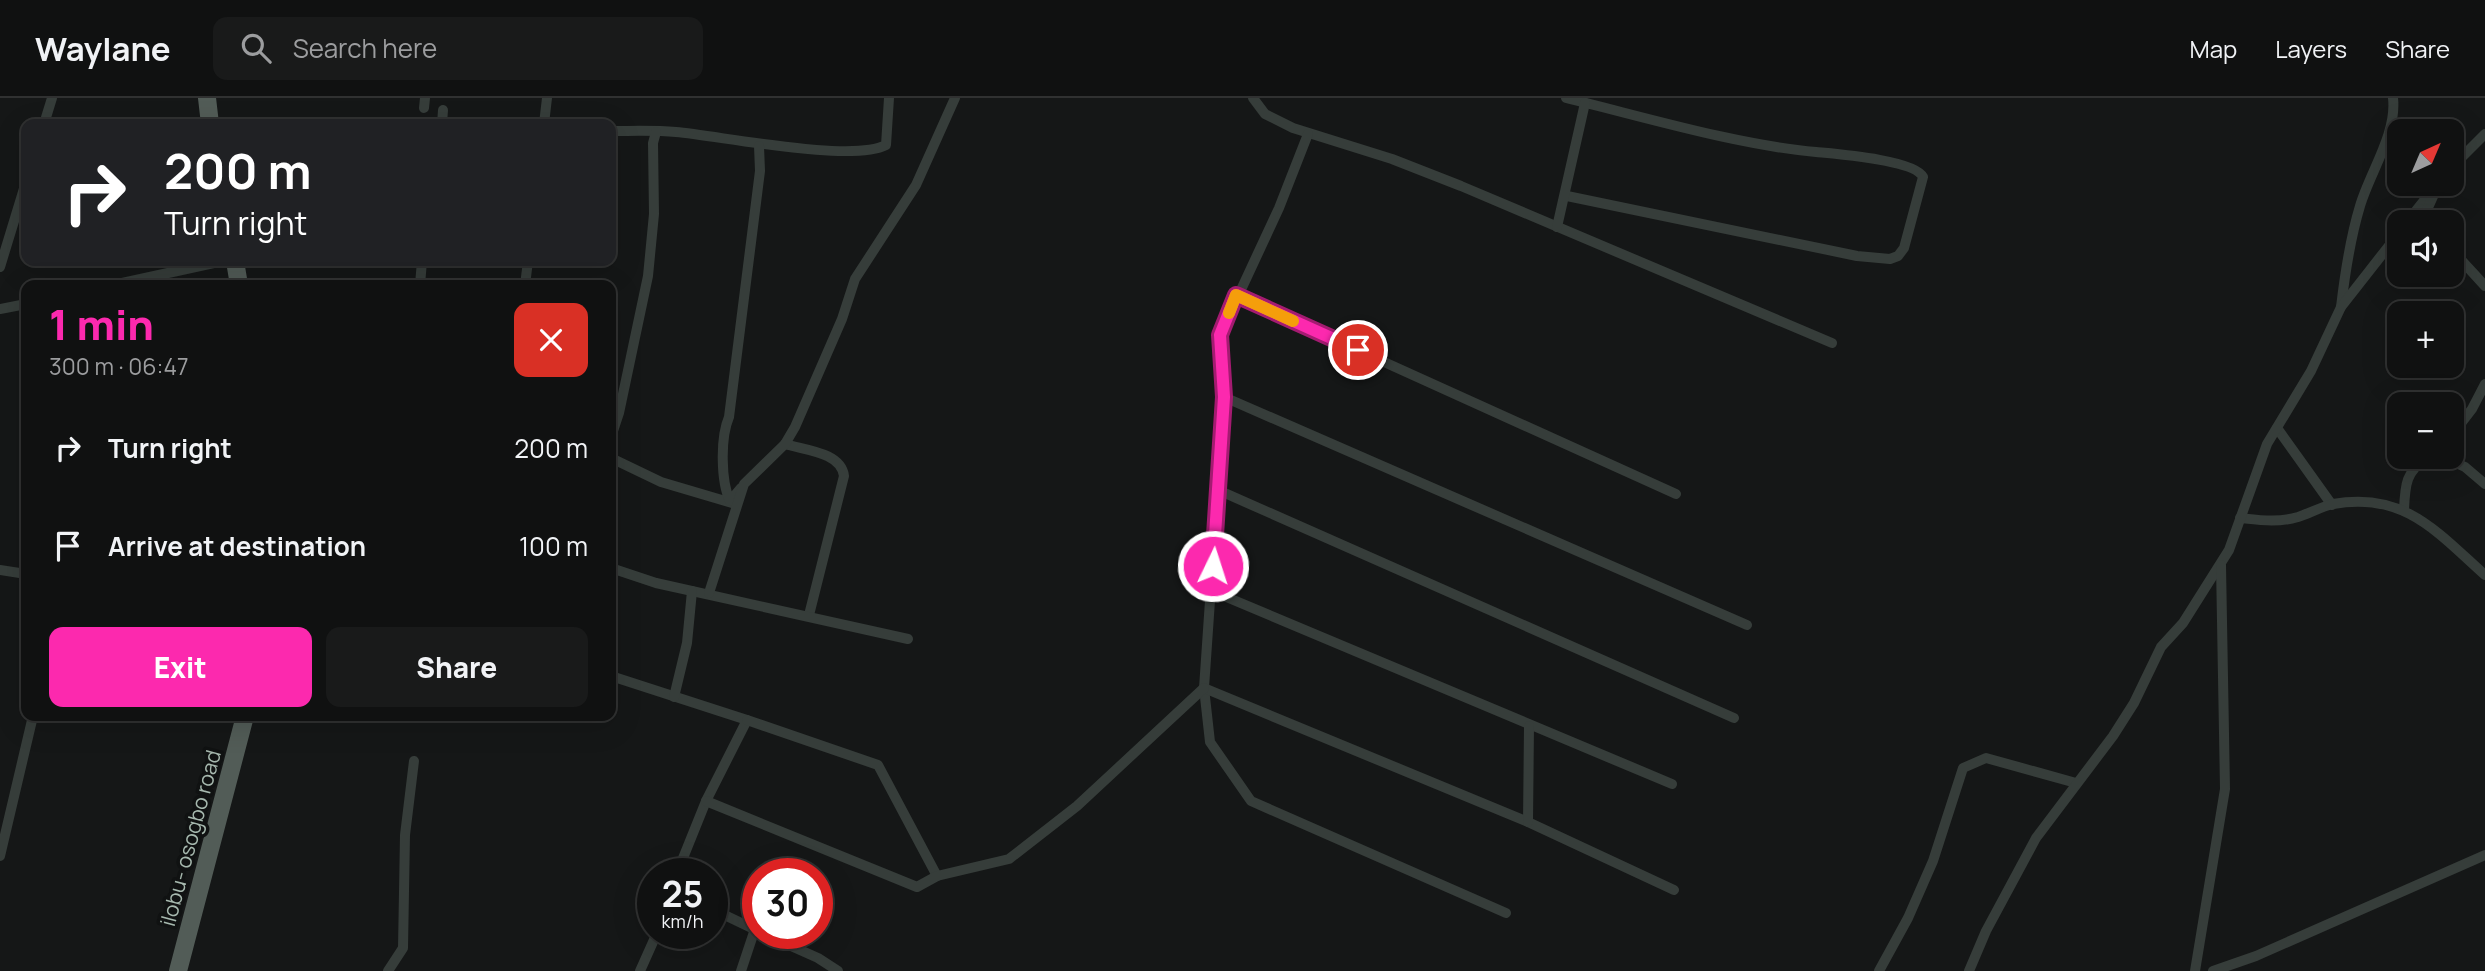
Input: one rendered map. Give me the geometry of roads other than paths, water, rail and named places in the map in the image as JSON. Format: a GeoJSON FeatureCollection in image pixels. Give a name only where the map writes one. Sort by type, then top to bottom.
{"type":"FeatureCollection","features":[{"type":"Feature","properties":{"kind":"main road"},"geometry":{"type":"LineString","coordinates":[[207,98],[209,119]]}},
{"type":"Feature","properties":{"kind":"main road","name":"ilobu- osogbo road"},"geometry":{"type":"LineString","coordinates":[[178,971],[244,721]]}},
{"type":"Feature","properties":{"kind":"street"},"geometry":{"type":"LineString","coordinates":[[46,119],[52,98]]}},
{"type":"Feature","properties":{"kind":"street"},"geometry":{"type":"LineString","coordinates":[[545,119],[547,98]]}},
{"type":"Feature","properties":{"kind":"street"},"geometry":{"type":"LineString","coordinates":[[616,131],[725,137],[759,146],[856,151],[878,149],[886,145],[889,98]]}},
{"type":"Feature","properties":{"kind":"street"},"geometry":{"type":"LineString","coordinates":[[709,593],[734,504],[744,484],[785,444],[842,319],[855,279],[916,186],[955,98]]}},
{"type":"Feature","properties":{"kind":"street"},"geometry":{"type":"LineString","coordinates":[[1253,98],[1265,114],[1308,134],[1392,159],[1832,343]]}},
{"type":"Feature","properties":{"kind":"street"},"geometry":{"type":"LineString","coordinates":[[1566,98],[1791,150],[1845,154],[1922,173],[1904,248],[1898,256],[1890,259],[1776,242],[1567,196]]}},
{"type":"Feature","properties":{"kind":"street"},"geometry":{"type":"LineString","coordinates":[[2341,307],[2347,257],[2360,205],[2391,120],[2393,98]]}},
{"type":"Feature","properties":{"kind":"street"},"geometry":{"type":"LineString","coordinates":[[1557,227],[1567,196],[1586,103]]}},
{"type":"Feature","properties":{"kind":"street"},"geometry":{"type":"LineString","coordinates":[[442,119],[443,110]]}},
{"type":"Feature","properties":{"kind":"street"},"geometry":{"type":"LineString","coordinates":[[616,424],[648,276],[654,214],[653,143],[656,132]]}},
{"type":"Feature","properties":{"kind":"street"},"geometry":{"type":"LineString","coordinates":[[1308,134],[1279,208],[1236,295],[1220,335],[1224,397],[1204,688],[1210,742],[1251,801],[1506,913]]}},
{"type":"Feature","properties":{"kind":"street"},"geometry":{"type":"LineString","coordinates":[[2464,155],[2485,134]]}},
{"type":"Feature","properties":{"kind":"street"},"geometry":{"type":"LineString","coordinates":[[734,504],[724,489],[726,480],[722,433],[729,418],[760,171],[759,146]]}},
{"type":"Feature","properties":{"kind":"street"},"geometry":{"type":"LineString","coordinates":[[2416,210],[2428,196]]}},
{"type":"Feature","properties":{"kind":"street"},"geometry":{"type":"LineString","coordinates":[[0,267],[21,198]]}},
{"type":"Feature","properties":{"kind":"street"},"geometry":{"type":"LineString","coordinates":[[1969,971],[1986,931],[2036,838],[2134,703],[2161,647],[2183,623],[2221,565],[2267,444],[2312,371],[2341,307],[2387,248]]}},
{"type":"Feature","properties":{"kind":"street"},"geometry":{"type":"LineString","coordinates":[[2464,263],[2485,286]]}},
{"type":"Feature","properties":{"kind":"street"},"geometry":{"type":"LineString","coordinates":[[142,280],[202,266]]}},
{"type":"Feature","properties":{"kind":"street"},"geometry":{"type":"LineString","coordinates":[[1236,295],[1676,494]]}},
{"type":"Feature","properties":{"kind":"street"},"geometry":{"type":"LineString","coordinates":[[0,309],[21,305]]}},
{"type":"Feature","properties":{"kind":"street"},"geometry":{"type":"LineString","coordinates":[[2464,419],[2485,384]]}},
{"type":"Feature","properties":{"kind":"street"},"geometry":{"type":"LineString","coordinates":[[1224,397],[1747,625]]}},
{"type":"Feature","properties":{"kind":"street"},"geometry":{"type":"LineString","coordinates":[[2277,428],[2332,505]]}},
{"type":"Feature","properties":{"kind":"street"},"geometry":{"type":"LineString","coordinates":[[785,444],[836,460],[843,468],[844,476],[809,615]]}},
{"type":"Feature","properties":{"kind":"street"},"geometry":{"type":"LineString","coordinates":[[616,460],[661,482],[734,504]]}},
{"type":"Feature","properties":{"kind":"street"},"geometry":{"type":"LineString","coordinates":[[2464,467],[2485,484]]}},
{"type":"Feature","properties":{"kind":"street"},"geometry":{"type":"LineString","coordinates":[[2404,509],[2405,480],[2413,469]]}},
{"type":"Feature","properties":{"kind":"street"},"geometry":{"type":"LineString","coordinates":[[1218,490],[1734,718]]}},
{"type":"Feature","properties":{"kind":"street"},"geometry":{"type":"LineString","coordinates":[[2240,518],[2280,521],[2332,505],[2373,501],[2404,509],[2440,532],[2485,575]]}},
{"type":"Feature","properties":{"kind":"street"},"geometry":{"type":"LineString","coordinates":[[2194,971],[2225,789],[2221,565]]}},
{"type":"Feature","properties":{"kind":"street"},"geometry":{"type":"LineString","coordinates":[[616,569],[692,591],[908,639]]}},
{"type":"Feature","properties":{"kind":"street"},"geometry":{"type":"LineString","coordinates":[[0,570],[21,573]]}},
{"type":"Feature","properties":{"kind":"street"},"geometry":{"type":"LineString","coordinates":[[674,697],[687,643],[692,591]]}},
{"type":"Feature","properties":{"kind":"street"},"geometry":{"type":"LineString","coordinates":[[1212,592],[1672,784]]}},
{"type":"Feature","properties":{"kind":"street"},"geometry":{"type":"LineString","coordinates":[[616,678],[878,765],[937,876]]}},
{"type":"Feature","properties":{"kind":"street"},"geometry":{"type":"LineString","coordinates":[[1204,688],[1528,822],[1674,890]]}},
{"type":"Feature","properties":{"kind":"street"},"geometry":{"type":"LineString","coordinates":[[706,802],[917,887],[937,876],[1009,859],[1077,806],[1204,688]]}},
{"type":"Feature","properties":{"kind":"street"},"geometry":{"type":"LineString","coordinates":[[683,858],[706,802],[747,720]]}},
{"type":"Feature","properties":{"kind":"street"},"geometry":{"type":"LineString","coordinates":[[0,856],[32,721]]}},
{"type":"Feature","properties":{"kind":"street"},"geometry":{"type":"LineString","coordinates":[[1528,822],[1529,726]]}},
{"type":"Feature","properties":{"kind":"street"},"geometry":{"type":"LineString","coordinates":[[1879,971],[1908,918],[1933,860],[1963,768],[1986,758],[2077,783]]}},
{"type":"Feature","properties":{"kind":"street"},"geometry":{"type":"LineString","coordinates":[[388,971],[403,948],[403,868],[414,761]]}},
{"type":"Feature","properties":{"kind":"street"},"geometry":{"type":"LineString","coordinates":[[2214,971],[2256,956],[2485,855]]}},
{"type":"Feature","properties":{"kind":"street"},"geometry":{"type":"LineString","coordinates":[[639,971],[649,949]]}},
{"type":"Feature","properties":{"kind":"street"},"geometry":{"type":"LineString","coordinates":[[741,971],[750,949]]}},
{"type":"Feature","properties":{"kind":"street"},"geometry":{"type":"LineString","coordinates":[[794,949],[839,971]]}}]}
